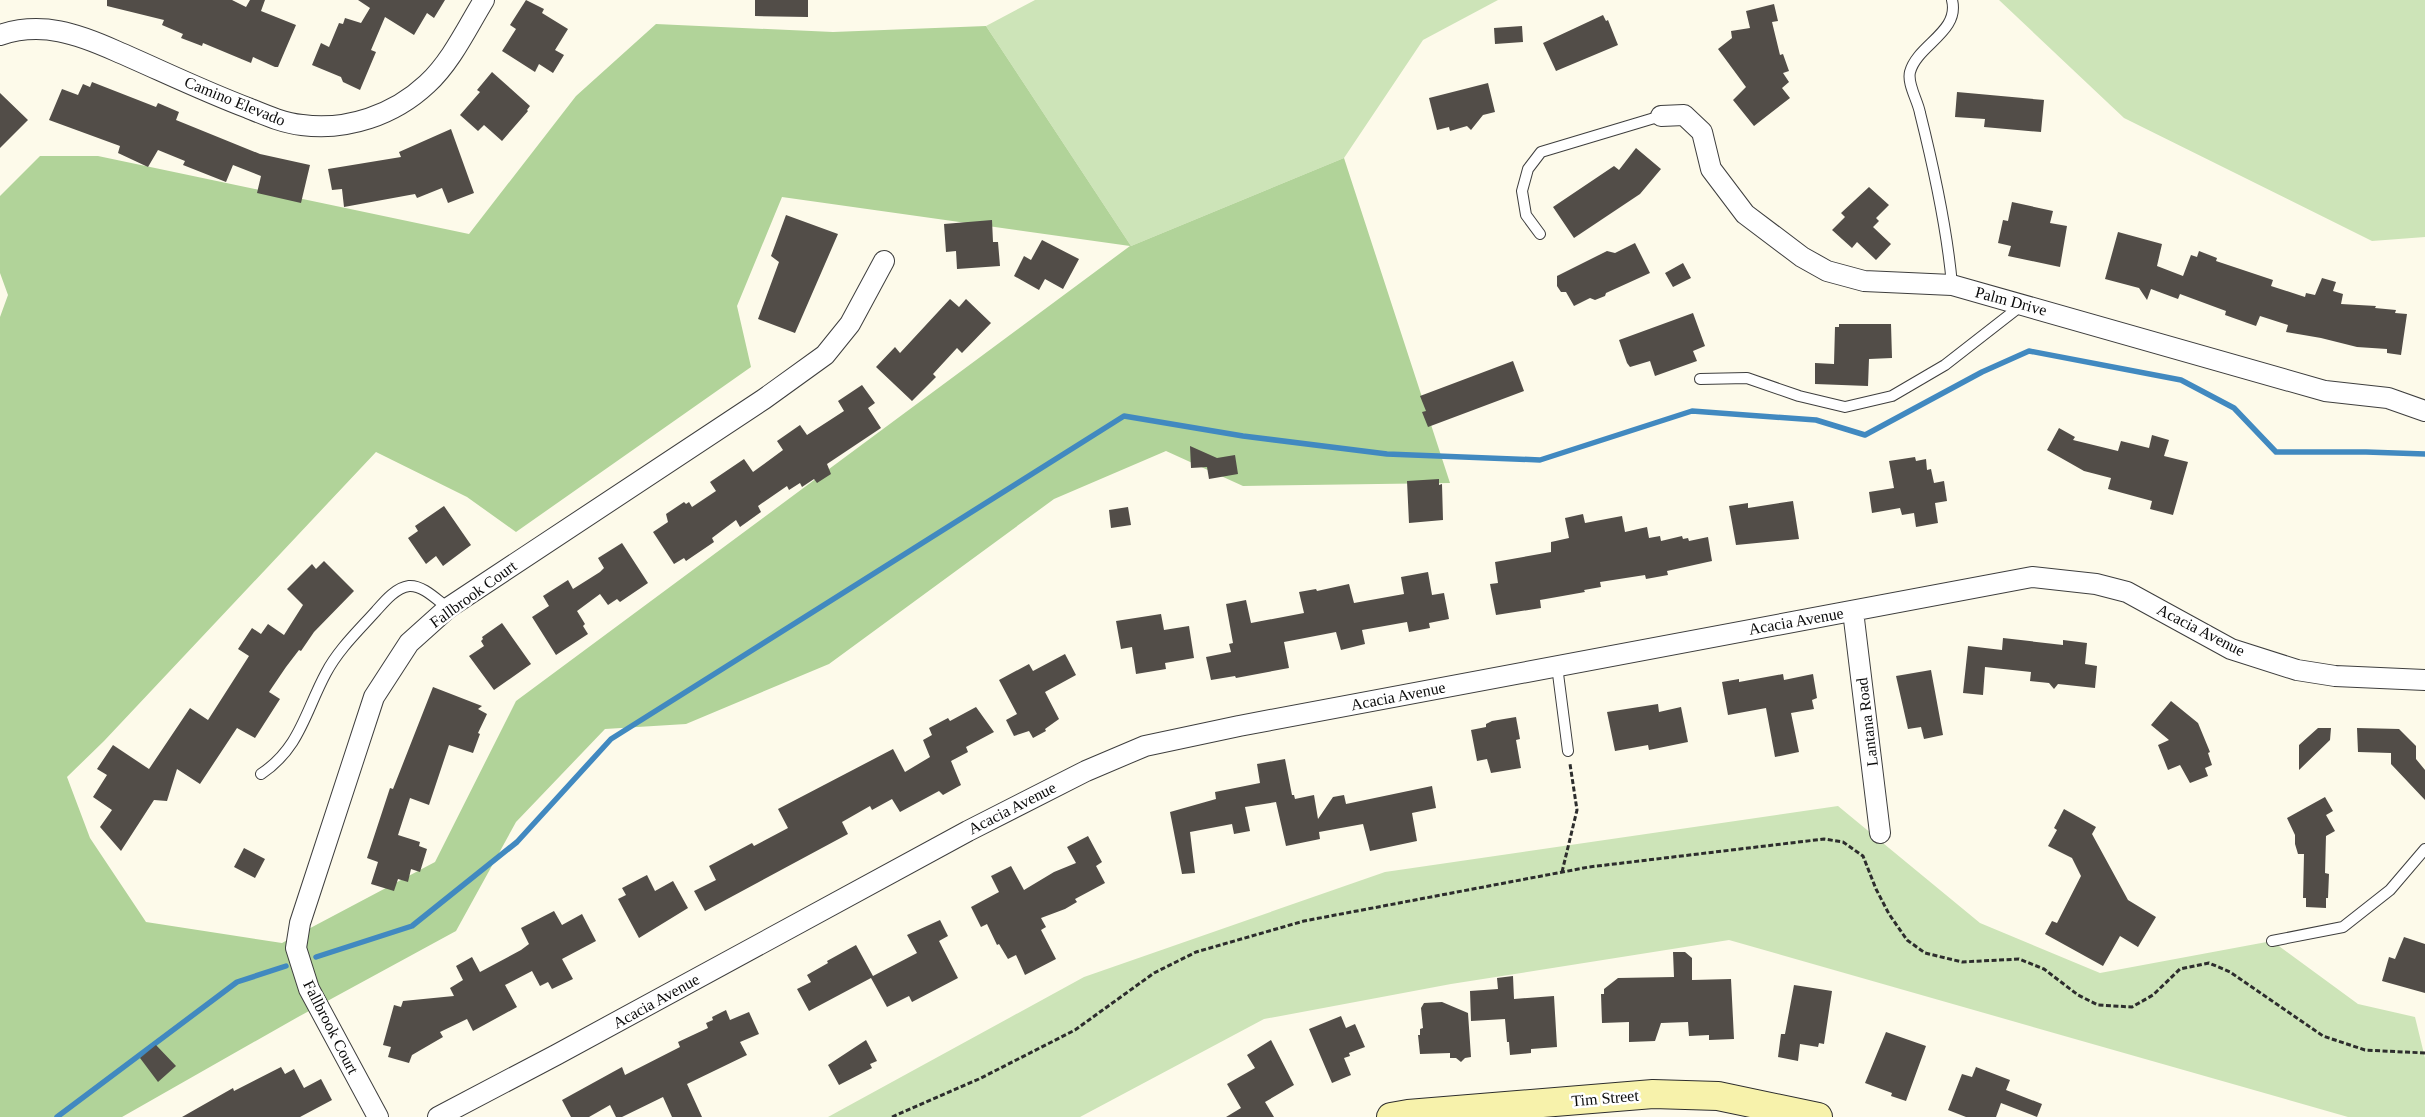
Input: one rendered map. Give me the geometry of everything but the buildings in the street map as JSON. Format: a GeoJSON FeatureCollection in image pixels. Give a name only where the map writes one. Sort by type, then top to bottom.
{"type":"FeatureCollection","features":[{"type":"Feature","properties":{"kind":"street","name":"Camino Elevado"},"geometry":{"type":"LineString","coordinates":[[0,35],[40,28],[78,34],[230,102],[284,122],[301,125],[337,126],[378,116],[402,103],[421,89],[438,72],[484,0]]}},
{"type":"Feature","properties":{"kind":"street","name":"Palm Drive"},"geometry":{"type":"LineString","coordinates":[[1661,116],[1684,115],[1702,132],[1711,169],[1745,214],[1802,257],[1827,271],[1864,281],[1952,285],[2325,391],[2388,398],[2425,411]]}},
{"type":"Feature","properties":{"kind":"street","name":"Fallbrook Court"},"geometry":{"type":"LineString","coordinates":[[378,1117],[309,989],[296,948],[298,929],[374,697],[409,643],[448,608],[764,399],[825,355],[850,324],[884,261]]}},
{"type":"Feature","properties":{"kind":"street","name":"Acacia Avenue"},"geometry":{"type":"LineString","coordinates":[[438,1117],[968,830],[1086,771],[1145,746],[2032,577],[2096,584],[2127,592],[2231,649],[2297,670],[2335,676],[2425,680]]}},
{"type":"Feature","properties":{"kind":"street","name":"Lantana Road"},"geometry":{"type":"LineString","coordinates":[[1853,611],[1880,833]]}},
{"type":"Feature","properties":{"kind":"street","name":"Tim Street"},"geometry":{"type":"LineString","coordinates":[[1391,1117],[1408,1114],[1653,1094],[1718,1096],[1818,1117]]}},
{"type":"Feature","properties":{"kind":"lane"},"geometry":{"type":"LineString","coordinates":[[1952,0],[1954,10],[1946,28],[1918,59],[1910,73],[1949,252],[1952,285]]}},
{"type":"Feature","properties":{"kind":"lane"},"geometry":{"type":"LineString","coordinates":[[1540,234],[1526,215],[1522,191],[1528,169],[1540,152],[1661,116]]}},
{"type":"Feature","properties":{"kind":"lane"},"geometry":{"type":"LineString","coordinates":[[1700,379],[1747,378],[1799,396],[1845,407],[1892,396],[1945,366],[2023,304]]}},
{"type":"Feature","properties":{"kind":"lane"},"geometry":{"type":"LineString","coordinates":[[261,774],[276,764],[286,753],[297,737],[326,673],[342,649],[388,598],[400,589],[410,586],[423,590],[448,608]]}},
{"type":"Feature","properties":{"kind":"lane"},"geometry":{"type":"LineString","coordinates":[[1557,666],[1568,751]]}},
{"type":"Feature","properties":{"kind":"lane"},"geometry":{"type":"LineString","coordinates":[[2272,941],[2344,927],[2390,890],[2425,849]]}},
{"type":"Feature","properties":{"kind":"path"},"geometry":{"type":"LineString","coordinates":[[1562,872],[1577,810],[1568,751]]}},
{"type":"Feature","properties":{"kind":"path"},"geometry":{"type":"LineString","coordinates":[[892,1117],[980,1078],[1075,1030],[1154,973],[1196,952],[1304,921],[1562,872],[1824,839],[1843,842],[1863,856],[1876,889],[1889,914],[1907,940],[1925,953],[1962,962],[2019,959],[2044,969],[2078,995],[2098,1005],[2132,1007],[2153,995],[2180,969],[2209,963],[2230,972],[2323,1036],[2365,1050],[2425,1053]]}},
{"type":"Feature","properties":{"kind":"green space"},"geometry":{"type":"Polygon","coordinates":[[[1035,0],[1498,0],[1423,40],[1344,158],[1131,246],[986,26],[1035,0]]]}},
{"type":"Feature","properties":{"kind":"green space"},"geometry":{"type":"Polygon","coordinates":[[[1999,0],[2425,0],[2425,237],[2372,241],[2124,118],[1999,0]]]}},
{"type":"Feature","properties":{"kind":"green space"},"geometry":{"type":"Polygon","coordinates":[[[656,24],[833,32],[986,26],[1131,246],[1344,158],[1450,483],[1243,486],[1166,451],[1054,499],[829,664],[686,724],[605,729],[516,822],[456,931],[298,1017],[122,1117],[0,1117],[0,317],[8,295],[0,273],[0,196],[40,156],[98,156],[469,234],[576,96],[656,24]],[[782,197],[737,306],[751,367],[516,532],[467,497],[376,452],[104,741],[67,777],[90,838],[146,922],[282,943],[435,862],[516,701],[1130,246],[782,197]]]}},
{"type":"Feature","properties":{"kind":"green space"},"geometry":{"type":"Polygon","coordinates":[[[1838,806],[1980,923],[2100,973],[2272,941],[2358,1004],[2415,1017],[2425,1058],[2425,1117],[2348,1117],[1729,940],[1451,984],[1264,1019],[1080,1117],[828,1117],[1084,977],[1385,872],[1838,806]]]}},
{"type":"Feature","properties":{"kind":"waterway"},"geometry":{"type":"LineString","coordinates":[[316,957],[412,926],[517,842],[611,739],[1124,416],[1243,436],[1387,454],[1540,460],[1692,411],[1816,420],[1865,435],[1982,372],[2029,351],[2181,380],[2234,408],[2276,452],[2425,454]]}},
{"type":"Feature","properties":{"kind":"waterway"},"geometry":{"type":"LineString","coordinates":[[57,1117],[237,982],[286,966]]}}]}
